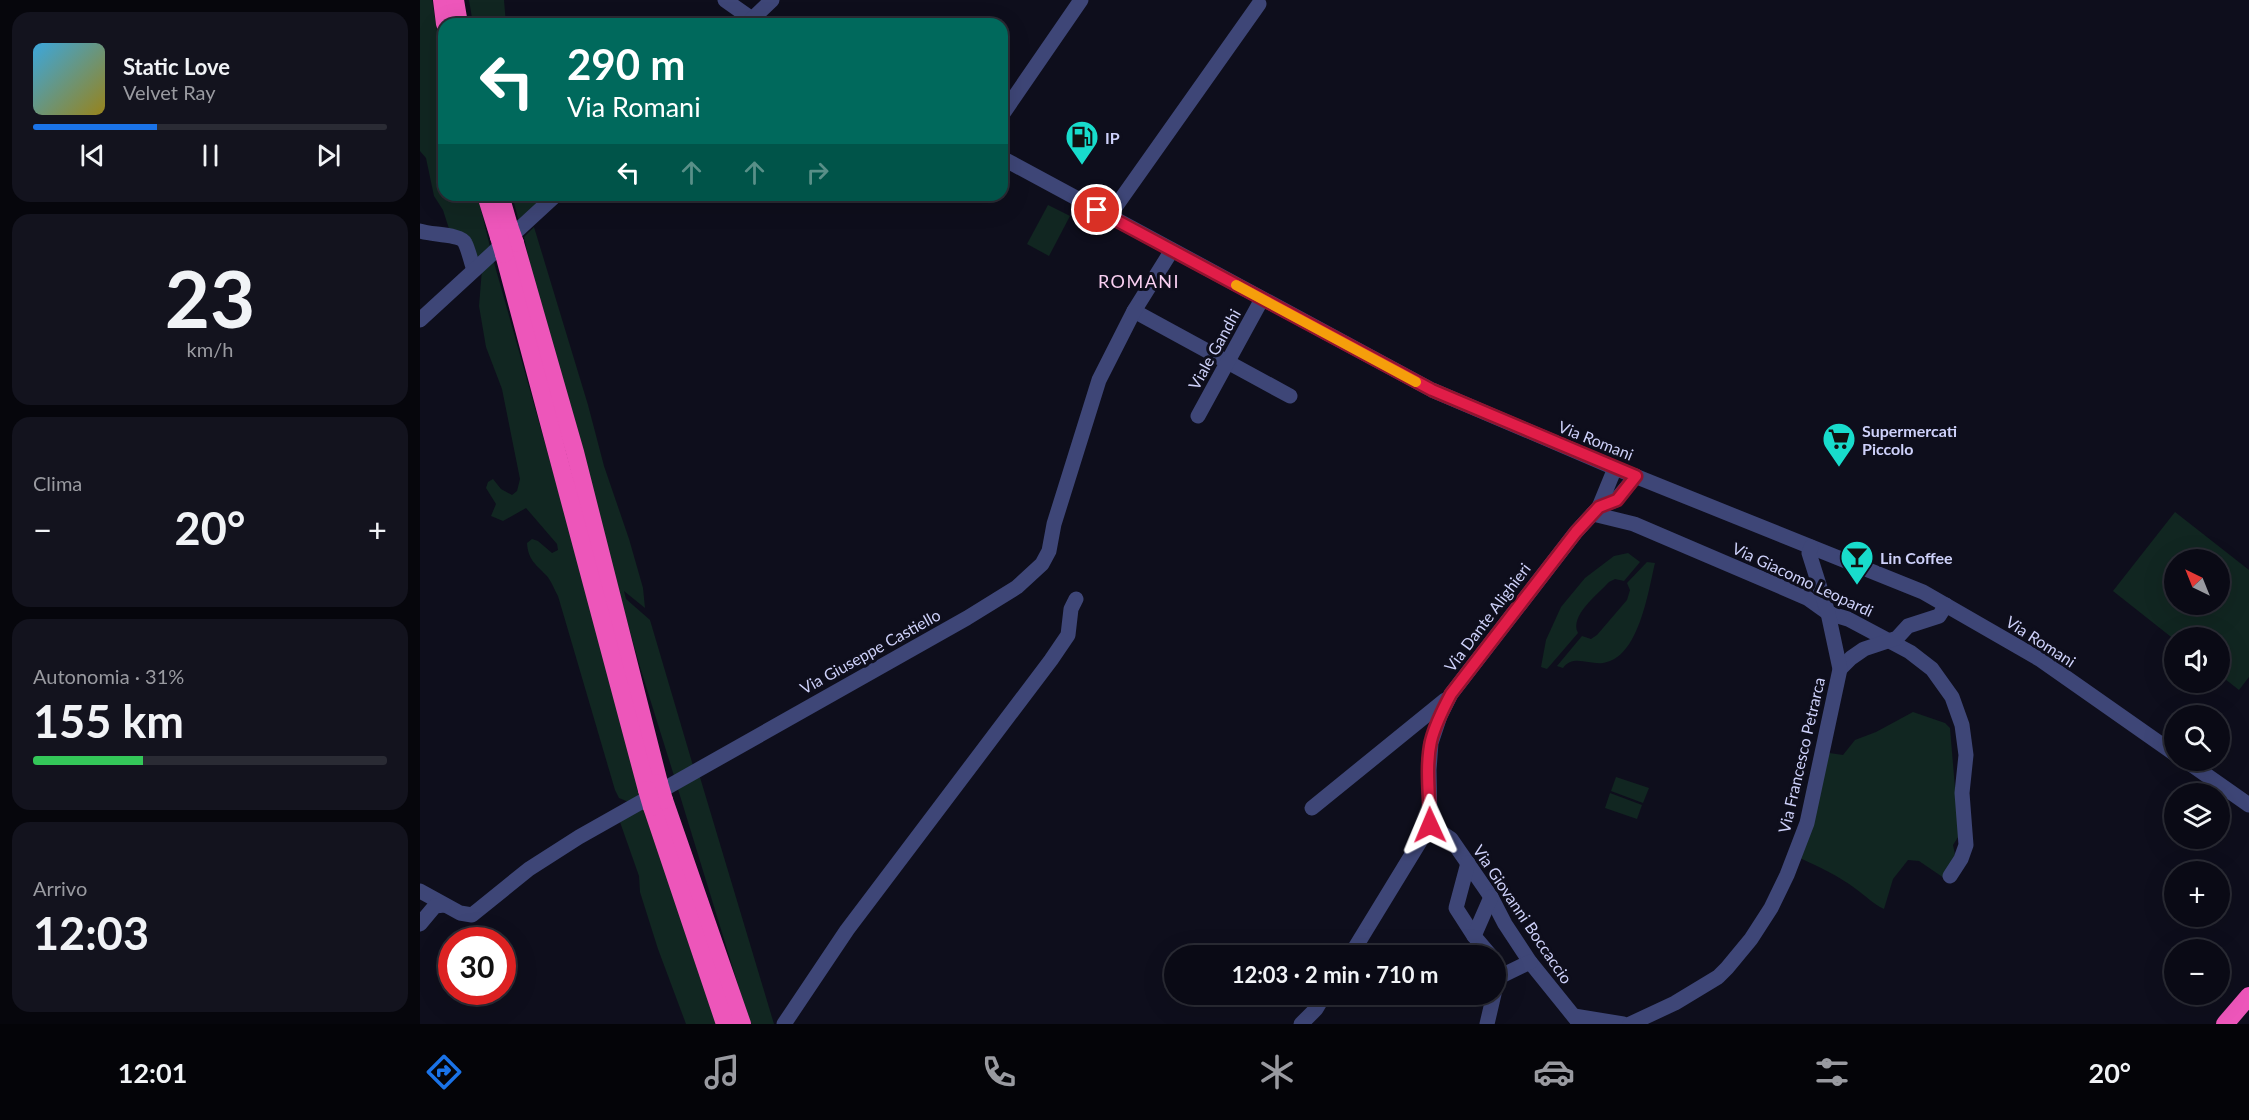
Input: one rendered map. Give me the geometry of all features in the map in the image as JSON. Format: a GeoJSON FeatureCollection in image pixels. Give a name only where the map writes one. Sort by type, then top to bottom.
{"type":"FeatureCollection","features":[{"type":"Feature","properties":{"kind":"highway"},"geometry":{"type":"LineString","coordinates":[[442,0],[444,18]]}},
{"type":"Feature","properties":{"kind":"highway"},"geometry":{"type":"LineString","coordinates":[[455,0],[458,18]]}},
{"type":"Feature","properties":{"kind":"highway"},"geometry":{"type":"LineString","coordinates":[[489,201],[507,240]]}},
{"type":"Feature","properties":{"kind":"highway"},"geometry":{"type":"LineString","coordinates":[[501,201],[507,240],[558,452],[655,795],[725,1024]]}},
{"type":"Feature","properties":{"kind":"highway"},"geometry":{"type":"LineString","coordinates":[[655,795],[742,1024]]}},
{"type":"Feature","properties":{"kind":"highway"},"geometry":{"type":"LineString","coordinates":[[2225,1024],[2249,996]]}},
{"type":"Feature","properties":{"kind":"street"},"geometry":{"type":"LineString","coordinates":[[725,0],[747,18]]}},
{"type":"Feature","properties":{"kind":"street"},"geometry":{"type":"LineString","coordinates":[[757,18],[772,0]]}},
{"type":"Feature","properties":{"kind":"street"},"geometry":{"type":"LineString","coordinates":[[1008,106],[1081,0]]}},
{"type":"Feature","properties":{"kind":"street"},"geometry":{"type":"LineString","coordinates":[[1109,216],[1259,4]]}},
{"type":"Feature","properties":{"kind":"street","name":"Via Romani"},"geometry":{"type":"LineString","coordinates":[[1008,161],[1432,390],[1615,468],[1923,592],[2041,660],[2164,746]]}},
{"type":"Feature","properties":{"kind":"street"},"geometry":{"type":"LineString","coordinates":[[420,320],[549,201]]}},
{"type":"Feature","properties":{"kind":"street"},"geometry":{"type":"LineString","coordinates":[[420,231],[440,236],[460,237],[465,241],[474,270]]}},
{"type":"Feature","properties":{"kind":"street","name":"Via Giuseppe Castiello"},"geometry":{"type":"LineString","coordinates":[[420,891],[460,913],[472,915],[529,869],[579,837],[967,618],[1017,587],[1042,564],[1049,551],[1054,524],[1099,380],[1134,311],[1172,250]]}},
{"type":"Feature","properties":{"kind":"street","name":"Viale Gandhi"},"geometry":{"type":"LineString","coordinates":[[1198,416],[1262,299]]}},
{"type":"Feature","properties":{"kind":"street"},"geometry":{"type":"LineString","coordinates":[[1134,311],[1290,396]]}},
{"type":"Feature","properties":{"kind":"street","name":"Via Dante Alighieri"},"geometry":{"type":"LineString","coordinates":[[1430,825],[1431,743],[1440,716],[1451,694],[1557,555],[1596,511],[1615,468]]}},
{"type":"Feature","properties":{"kind":"street"},"geometry":{"type":"LineString","coordinates":[[1634,524],[1617,500],[1636,476]]}},
{"type":"Feature","properties":{"kind":"street","name":"Via Dante Alighieri"},"geometry":{"type":"LineString","coordinates":[[1596,511],[1617,500]]}},
{"type":"Feature","properties":{"kind":"street","name":"Via Giacomo Leopardi"},"geometry":{"type":"LineString","coordinates":[[1596,511],[1634,524],[1807,598],[1828,613],[1848,619],[1910,652],[1932,669],[1952,697],[1962,724],[1966,755],[1962,793],[1966,845],[1961,859],[1950,876]]}},
{"type":"Feature","properties":{"kind":"street","name":"Via Francesco Petrarca"},"geometry":{"type":"LineString","coordinates":[[1630,1024],[1675,1003],[1718,977],[1751,939],[1771,908],[1787,875],[1807,823],[1840,669],[1828,613],[1809,553],[1811,547]]}},
{"type":"Feature","properties":{"kind":"street"},"geometry":{"type":"LineString","coordinates":[[784,1024],[848,930],[1051,660],[1068,634],[1071,609],[1076,599]]}},
{"type":"Feature","properties":{"kind":"street"},"geometry":{"type":"LineString","coordinates":[[1888,641],[1897,638],[1908,626],[1916,622],[1939,616],[1946,605]]}},
{"type":"Feature","properties":{"kind":"street","name":"Via Francesco Petrarca"},"geometry":{"type":"LineString","coordinates":[[1840,669],[1857,654],[1888,641]]}},
{"type":"Feature","properties":{"kind":"street"},"geometry":{"type":"LineString","coordinates":[[1312,808],[1451,694]]}},
{"type":"Feature","properties":{"kind":"street"},"geometry":{"type":"LineString","coordinates":[[2201,771],[2249,805]]}},
{"type":"Feature","properties":{"kind":"street"},"geometry":{"type":"LineString","coordinates":[[1357,945],[1430,825]]}},
{"type":"Feature","properties":{"kind":"street","name":"Via Giovanni Boccaccio"},"geometry":{"type":"LineString","coordinates":[[1430,825],[1451,839],[1491,897],[1505,924],[1530,962],[1577,1020],[1623,1024]]}},
{"type":"Feature","properties":{"kind":"street"},"geometry":{"type":"LineString","coordinates":[[1468,863],[1456,908],[1482,945]]}},
{"type":"Feature","properties":{"kind":"street"},"geometry":{"type":"LineString","coordinates":[[1474,936],[1491,897]]}},
{"type":"Feature","properties":{"kind":"street"},"geometry":{"type":"LineString","coordinates":[[420,924],[435,906],[444,905]]}},
{"type":"Feature","properties":{"kind":"street"},"geometry":{"type":"LineString","coordinates":[[1506,973],[1530,962]]}},
{"type":"Feature","properties":{"kind":"street"},"geometry":{"type":"LineString","coordinates":[[1301,1024],[1319,1005]]}},
{"type":"Feature","properties":{"kind":"street"},"geometry":{"type":"LineString","coordinates":[[1487,1024],[1491,1005]]}},
{"type":"Feature","properties":{"kind":"green space"},"geometry":{"type":"Polygon","coordinates":[[[420,0],[432,0],[438,36],[438,201],[479,201],[491,251],[475,264],[450,232],[443,210],[434,196],[426,158],[420,151],[420,0]]]}},
{"type":"Feature","properties":{"kind":"green space"},"geometry":{"type":"Polygon","coordinates":[[[469,0],[504,0],[506,18],[472,18],[469,0]]]}},
{"type":"Feature","properties":{"kind":"green space"},"geometry":{"type":"Polygon","coordinates":[[[514,201],[540,201],[519,222],[514,201]]]}},
{"type":"Feature","properties":{"kind":"green space"},"geometry":{"type":"Polygon","coordinates":[[[1048,205],[1070,216],[1049,256],[1027,244],[1048,205]]]}},
{"type":"Feature","properties":{"kind":"green space"},"geometry":{"type":"Polygon","coordinates":[[[534,227],[604,466],[629,539],[643,588],[645,608],[624,591],[626,599],[650,620],[694,769],[675,779],[640,667],[541,315],[524,237],[534,227]]]}},
{"type":"Feature","properties":{"kind":"green space"},"geometry":{"type":"Polygon","coordinates":[[[493,259],[645,798],[631,803],[619,798],[615,790],[558,596],[548,577],[535,564],[527,543],[532,539],[538,541],[552,553],[558,550],[557,544],[526,508],[503,521],[491,516],[496,504],[486,488],[488,482],[493,479],[501,489],[512,495],[517,491],[520,479],[502,389],[486,347],[479,306],[482,269],[493,259]]]}},
{"type":"Feature","properties":{"kind":"green space"},"geometry":{"type":"Polygon","coordinates":[[[2175,512],[2222,549],[2164,549],[2164,615],[2230,615],[2230,555],[2249,570],[2249,677],[2239,690],[2230,683],[2230,627],[2164,627],[2164,631],[2113,591],[2175,512]]]}},
{"type":"Feature","properties":{"kind":"green space"},"geometry":{"type":"Polygon","coordinates":[[[1628,553],[1640,562],[1624,581],[1615,579],[1609,582],[1592,599],[1578,620],[1576,626],[1578,633],[1547,669],[1541,667],[1546,640],[1561,607],[1585,578],[1614,556],[1628,553]]]}},
{"type":"Feature","properties":{"kind":"green space"},"geometry":{"type":"Polygon","coordinates":[[[1647,562],[1655,563],[1645,606],[1640,622],[1625,649],[1615,658],[1603,663],[1576,661],[1563,668],[1557,666],[1582,636],[1591,639],[1597,635],[1627,600],[1630,590],[1627,583],[1647,562]]]}},
{"type":"Feature","properties":{"kind":"green space"},"geometry":{"type":"Polygon","coordinates":[[[1913,712],[1945,723],[1950,728],[1955,788],[1962,831],[1953,845],[1956,859],[1944,878],[1919,861],[1908,860],[1893,879],[1884,909],[1843,880],[1800,858],[1829,753],[1843,755],[1855,740],[1876,732],[1913,712]]]}},
{"type":"Feature","properties":{"kind":"green space"},"geometry":{"type":"Polygon","coordinates":[[[699,774],[774,1024],[750,1024],[677,786],[699,774]]]}},
{"type":"Feature","properties":{"kind":"green space"},"geometry":{"type":"Polygon","coordinates":[[[1616,777],[1649,788],[1643,803],[1611,791],[1616,777]]]}},
{"type":"Feature","properties":{"kind":"green space"},"geometry":{"type":"Polygon","coordinates":[[[1610,793],[1642,805],[1637,819],[1605,808],[1610,793]]]}},
{"type":"Feature","properties":{"kind":"green space"},"geometry":{"type":"Polygon","coordinates":[[[646,804],[717,1024],[686,1024],[658,949],[640,892],[639,876],[620,822],[646,804]]]}},
{"type":"Feature","properties":{"kind":"slow traffic"},"geometry":{"type":"LineString","coordinates":[[1236,285],[1416,382]]}},
{"type":"Feature","properties":{"kind":"place","name":"IP"},"geometry":{"type":"Point","coordinates":[1082,166]}},
{"type":"Feature","properties":{"kind":"place","name":"Supermercati Piccolo"},"geometry":{"type":"Point","coordinates":[1839,468]}},
{"type":"Feature","properties":{"kind":"place","name":"Lin Coffee"},"geometry":{"type":"Point","coordinates":[1857,586]}},
{"type":"Feature","properties":{"kind":"district","name":"ROMANI"},"geometry":{"type":"Point","coordinates":[1139,281]}},
{"type":"Feature","properties":{"kind":"route"},"geometry":{"type":"LineString","coordinates":[[1097,210],[1432,390],[1636,476],[1624,488],[1617,500],[1599,507],[1576,532],[1451,694],[1440,716],[1431,743],[1430,825]]}}]}
